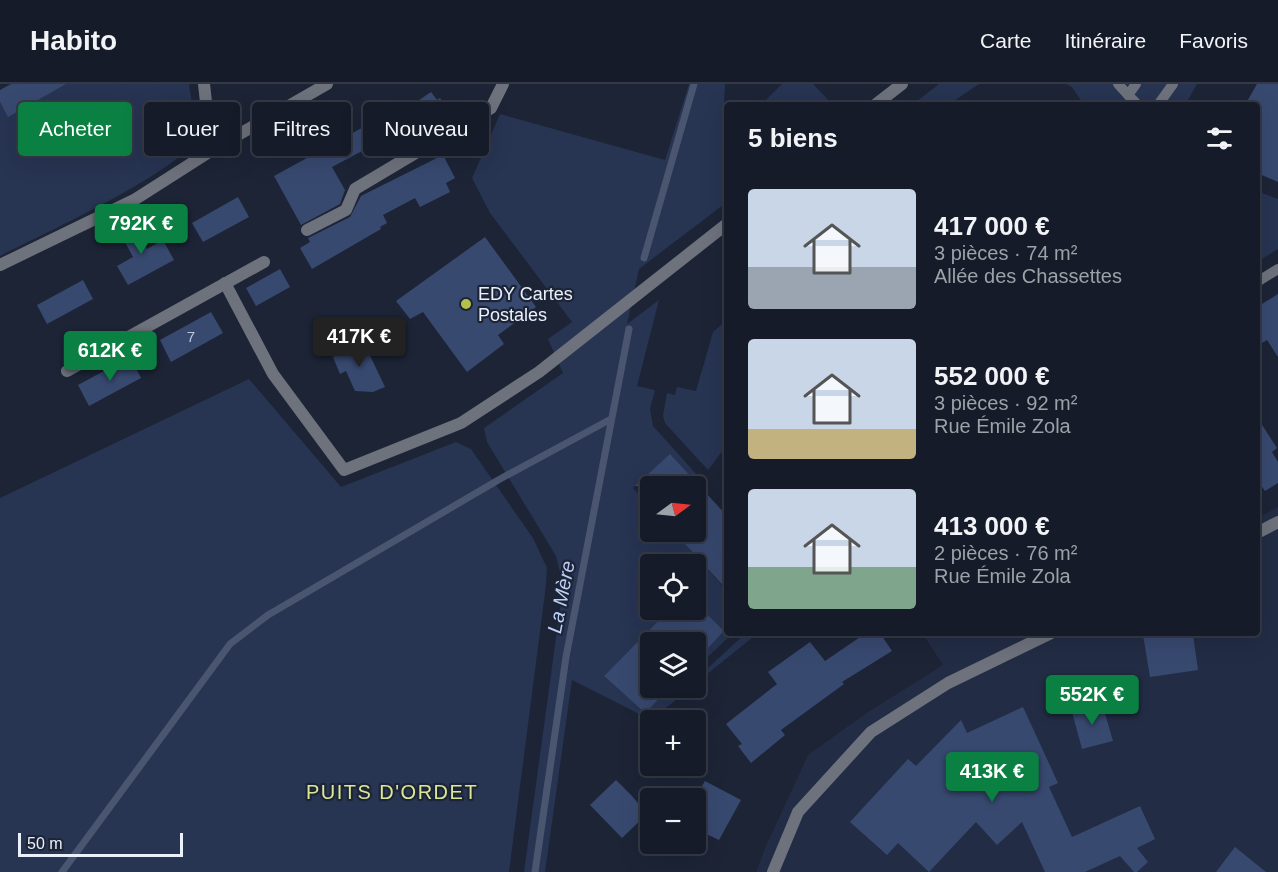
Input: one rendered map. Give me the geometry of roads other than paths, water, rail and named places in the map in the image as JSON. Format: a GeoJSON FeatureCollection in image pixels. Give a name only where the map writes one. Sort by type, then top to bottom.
{"type":"FeatureCollection","features":[{"type":"Feature","properties":{"kind":"street"},"geometry":{"type":"LineString","coordinates":[[204,84],[206,102]]}},
{"type":"Feature","properties":{"kind":"street"},"geometry":{"type":"LineString","coordinates":[[240,134],[327,84]]}},
{"type":"Feature","properties":{"kind":"street"},"geometry":{"type":"LineString","coordinates":[[307,230],[346,210],[355,189],[491,108],[502,84]]}},
{"type":"Feature","properties":{"kind":"street"},"geometry":{"type":"LineString","coordinates":[[879,102],[902,84]]}},
{"type":"Feature","properties":{"kind":"street"},"geometry":{"type":"LineString","coordinates":[[0,265],[134,200],[203,156]]}},
{"type":"Feature","properties":{"kind":"street"},"geometry":{"type":"LineString","coordinates":[[225,283],[273,374],[344,470],[461,423],[539,372],[724,226]]}},
{"type":"Feature","properties":{"kind":"street"},"geometry":{"type":"LineString","coordinates":[[67,371],[264,262]]}},
{"type":"Feature","properties":{"kind":"street"},"geometry":{"type":"LineString","coordinates":[[1260,531],[1278,522]]}},
{"type":"Feature","properties":{"kind":"street"},"geometry":{"type":"LineString","coordinates":[[773,872],[798,812],[871,732],[948,683],[1045,636]]}},
{"type":"Feature","properties":{"kind":"lane"},"geometry":{"type":"LineString","coordinates":[[1118,84],[1135,102]]}},
{"type":"Feature","properties":{"kind":"lane"},"geometry":{"type":"LineString","coordinates":[[1128,95],[1136,84]]}},
{"type":"Feature","properties":{"kind":"lane"},"geometry":{"type":"LineString","coordinates":[[1160,102],[1173,84]]}},
{"type":"Feature","properties":{"kind":"lane"},"geometry":{"type":"LineString","coordinates":[[1260,280],[1278,269]]}},
{"type":"Feature","properties":{"kind":"waterway","name":"La Mère"},"geometry":{"type":"LineString","coordinates":[[644,258],[694,84]]}},
{"type":"Feature","properties":{"kind":"waterway","name":"La Mère"},"geometry":{"type":"LineString","coordinates":[[535,872],[566,657],[629,329]]}},
{"type":"Feature","properties":{"kind":"waterway"},"geometry":{"type":"LineString","coordinates":[[62,872],[230,644],[268,615],[500,479],[611,419]]}},
{"type":"Feature","properties":{"kind":"place","name":"EDY Cartes Postales"},"geometry":{"type":"Point","coordinates":[466,304]}},
{"type":"Feature","properties":{"kind":"district","name":"PUITS D'ORDET"},"geometry":{"type":"Point","coordinates":[392,792]}}]}
